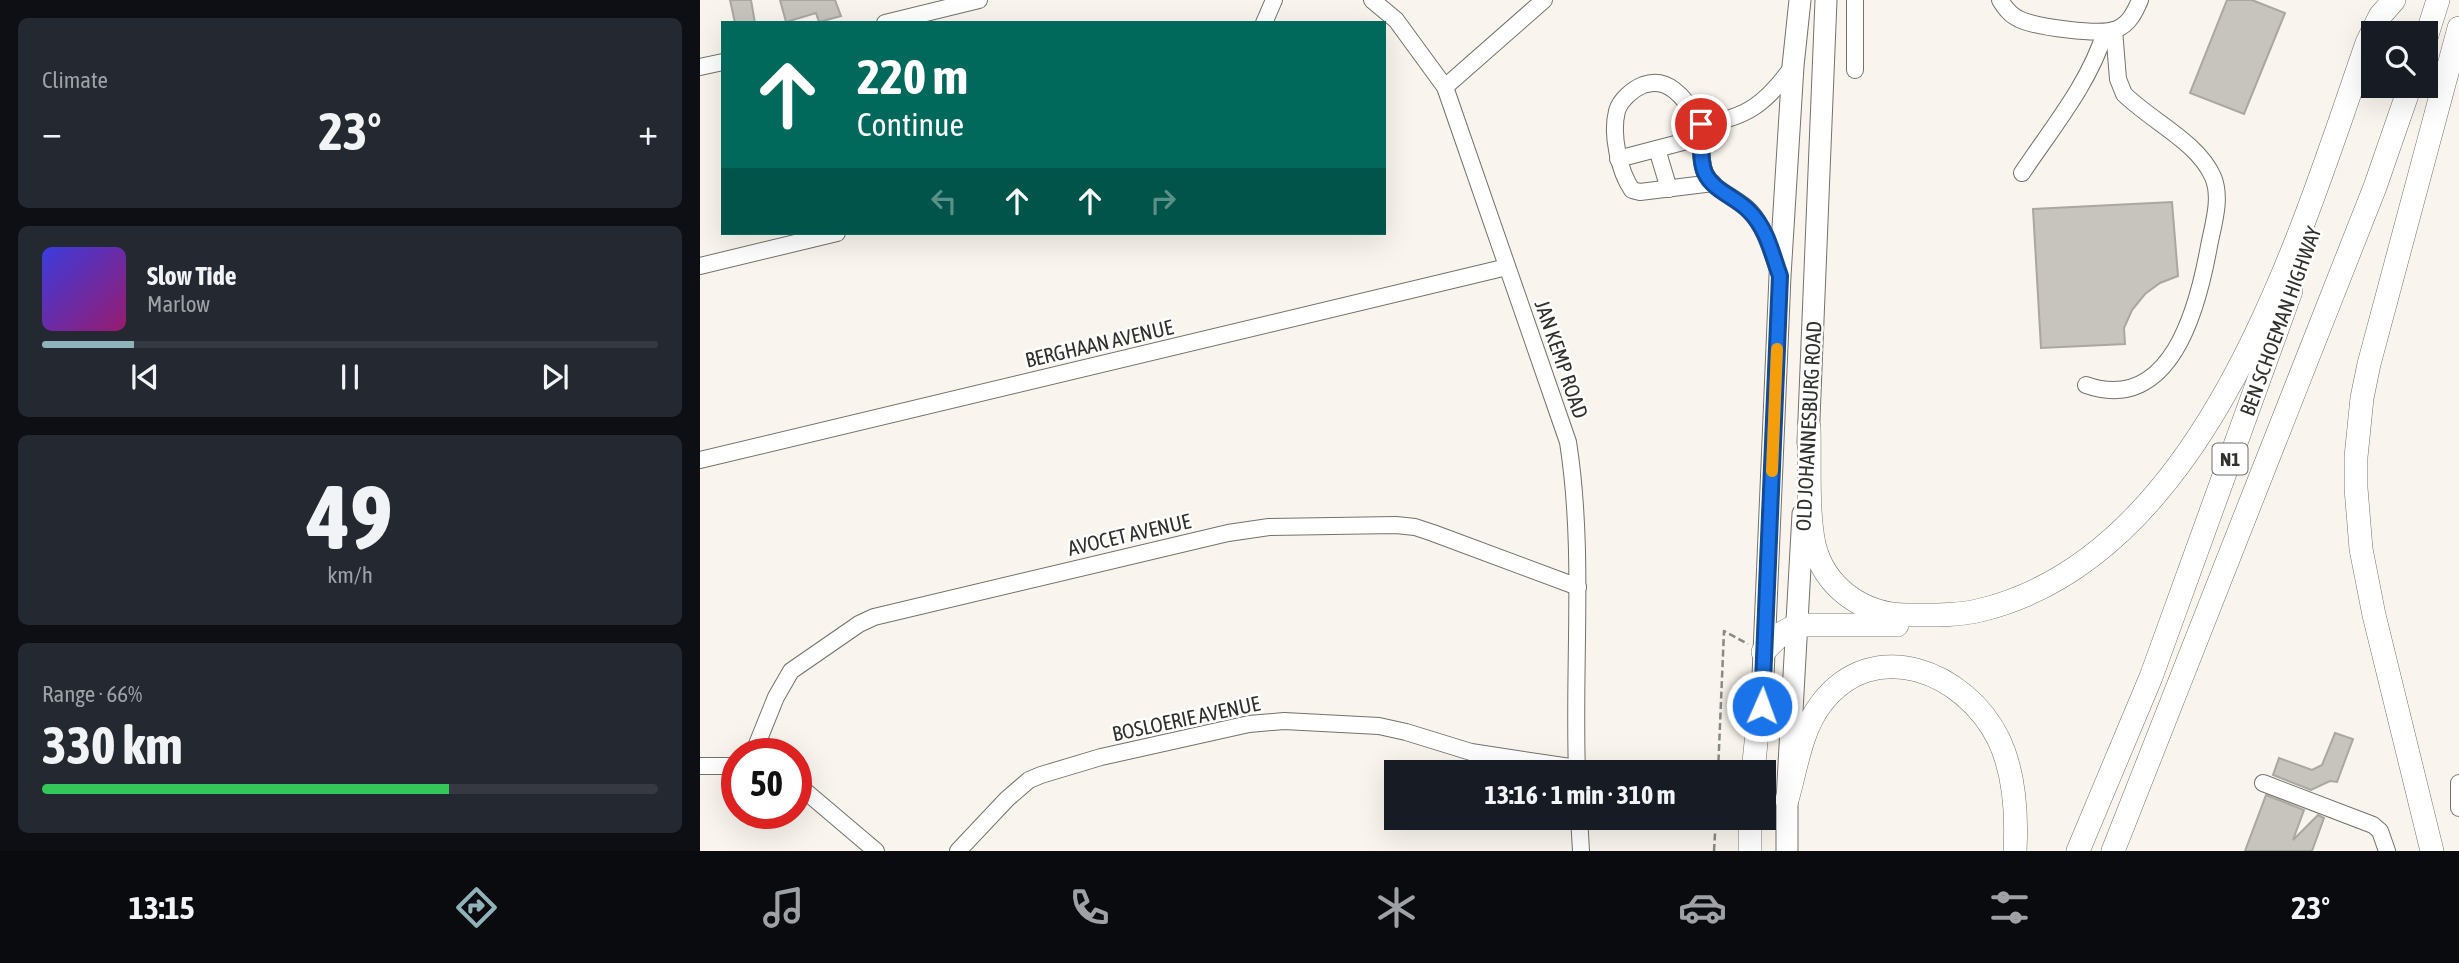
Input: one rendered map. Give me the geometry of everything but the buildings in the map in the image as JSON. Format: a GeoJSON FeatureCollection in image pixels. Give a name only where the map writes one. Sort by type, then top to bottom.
{"type":"FeatureCollection","features":[{"type":"Feature","properties":{"kind":"highway"},"geometry":{"type":"LineString","coordinates":[[2388,21],[2395,0]]}},
{"type":"Feature","properties":{"kind":"highway"},"geometry":{"type":"LineString","coordinates":[[1763,652],[1782,633],[1797,625],[1922,624],[1958,618],[2032,592],[2096,552],[2142,508],[2190,450],[2227,390],[2257,332],[2299,238],[2367,43],[2380,16],[2395,0]]}},
{"type":"Feature","properties":{"kind":"highway"},"geometry":{"type":"LineString","coordinates":[[2431,21],[2438,0]]}},
{"type":"Feature","properties":{"kind":"highway"},"geometry":{"type":"LineString","coordinates":[[2432,851],[2367,583],[2358,517],[2356,457],[2362,398],[2370,364],[2459,28]]}},
{"type":"Feature","properties":{"kind":"highway","name":"BEN SCHOEMAN HIGHWAY"},"geometry":{"type":"LineString","coordinates":[[2078,851],[2151,677],[2361,97]]}},
{"type":"Feature","properties":{"kind":"highway","name":"BEN SCHOEMAN HIGHWAY"},"geometry":{"type":"LineString","coordinates":[[2113,851],[2375,187],[2406,98]]}},
{"type":"Feature","properties":{"kind":"highway"},"geometry":{"type":"LineString","coordinates":[[1809,427],[1814,544],[1832,582],[1855,602],[1883,613],[1904,615],[1979,611]]}},
{"type":"Feature","properties":{"kind":"highway"},"geometry":{"type":"LineString","coordinates":[[1787,800],[1807,731],[1822,702],[1836,688],[1865,671],[1899,667],[1916,669],[1958,689],[1990,724],[2009,767],[2015,818],[2015,851]]}},
{"type":"Feature","properties":{"kind":"highway"},"geometry":{"type":"LineString","coordinates":[[1754,760],[1762,684]]}},
{"type":"Feature","properties":{"kind":"highway"},"geometry":{"type":"LineString","coordinates":[[1750,830],[1750,851]]}},
{"type":"Feature","properties":{"kind":"main road","name":"OLD JOHANNESBURG ROAD"},"geometry":{"type":"LineString","coordinates":[[1760,760],[1780,276],[1793,66],[1800,0]]}},
{"type":"Feature","properties":{"kind":"main road","name":"OLD JOHANNESBURG ROAD"},"geometry":{"type":"LineString","coordinates":[[1787,851],[1787,800],[1809,427],[1826,0]]}},
{"type":"Feature","properties":{"kind":"main road"},"geometry":{"type":"LineString","coordinates":[[1759,851],[1760,830]]}},
{"type":"Feature","properties":{"kind":"street"},"geometry":{"type":"LineString","coordinates":[[893,21],[979,0]]}},
{"type":"Feature","properties":{"kind":"street"},"geometry":{"type":"LineString","coordinates":[[1265,21],[1274,0]]}},
{"type":"Feature","properties":{"kind":"street","name":"JAN KEMP ROAD"},"geometry":{"type":"LineString","coordinates":[[1372,0],[1396,20],[1445,87],[1568,442],[1577,587],[1577,760]]}},
{"type":"Feature","properties":{"kind":"street"},"geometry":{"type":"LineString","coordinates":[[1445,87],[1544,0]]}},
{"type":"Feature","properties":{"kind":"street"},"geometry":{"type":"LineString","coordinates":[[1854,0],[1855,70]]}},
{"type":"Feature","properties":{"kind":"street"},"geometry":{"type":"LineString","coordinates":[[2000,0],[2007,10],[2024,21],[2110,31],[2131,18],[2140,0]]}},
{"type":"Feature","properties":{"kind":"street"},"geometry":{"type":"LineString","coordinates":[[2022,173],[2088,73],[2110,31]]}},
{"type":"Feature","properties":{"kind":"street"},"geometry":{"type":"LineString","coordinates":[[2086,385],[2116,390],[2131,387],[2162,369],[2175,353],[2200,292],[2217,193],[2213,175],[2202,156],[2124,94],[2118,79],[2110,31]]}},
{"type":"Feature","properties":{"kind":"street"},"geometry":{"type":"LineString","coordinates":[[700,67],[721,62]]}},
{"type":"Feature","properties":{"kind":"street"},"geometry":{"type":"LineString","coordinates":[[1618,159],[1657,149],[1750,110],[1778,86],[1793,66]]}},
{"type":"Feature","properties":{"kind":"street"},"geometry":{"type":"LineString","coordinates":[[1713,183],[1640,192],[1632,190],[1624,178],[1618,159],[1617,110],[1623,100],[1637,88],[1649,83],[1659,83],[1672,88],[1687,103],[1702,131],[1705,174],[1713,183],[1742,203],[1757,220],[1769,242],[1780,276]]}},
{"type":"Feature","properties":{"kind":"street"},"geometry":{"type":"LineString","coordinates":[[1657,149],[1670,189]]}},
{"type":"Feature","properties":{"kind":"street"},"geometry":{"type":"LineString","coordinates":[[700,265],[828,235]]}},
{"type":"Feature","properties":{"kind":"street","name":"BERGHAAN AVENUE"},"geometry":{"type":"LineString","coordinates":[[700,460],[1507,267]]}},
{"type":"Feature","properties":{"kind":"street","name":"AVOCET AVENUE"},"geometry":{"type":"LineString","coordinates":[[759,738],[776,696],[790,671],[867,620],[1210,536],[1269,527],[1343,524],[1415,527],[1577,587]]}},
{"type":"Feature","properties":{"kind":"street","name":"BOSLOERIE AVENUE"},"geometry":{"type":"LineString","coordinates":[[958,851],[1014,792],[1029,780],[1101,757],[1249,724],[1284,721],[1378,726],[1471,752],[1518,760]]}},
{"type":"Feature","properties":{"kind":"street"},"geometry":{"type":"LineString","coordinates":[[700,766],[721,766]]}},
{"type":"Feature","properties":{"kind":"street"},"geometry":{"type":"LineString","coordinates":[[2263,783],[2373,825],[2380,831],[2387,851]]}},
{"type":"Feature","properties":{"kind":"street"},"geometry":{"type":"LineString","coordinates":[[2459,783],[2459,808]]}},
{"type":"Feature","properties":{"kind":"street"},"geometry":{"type":"LineString","coordinates":[[812,797],[876,851]]}},
{"type":"Feature","properties":{"kind":"street"},"geometry":{"type":"LineString","coordinates":[[1580,830],[1581,851]]}},
{"type":"Feature","properties":{"kind":"path"},"geometry":{"type":"LineString","coordinates":[[1719,760],[1724,631],[1763,652]]}},
{"type":"Feature","properties":{"kind":"path"},"geometry":{"type":"LineString","coordinates":[[1714,851],[1715,830]]}},
{"type":"Feature","properties":{"kind":"slow traffic"},"geometry":{"type":"LineString","coordinates":[[1772,471],[1777,349]]}},
{"type":"Feature","properties":{"kind":"route"},"geometry":{"type":"LineString","coordinates":[[1701,124],[1705,174],[1713,183],[1742,203],[1757,220],[1769,242],[1780,276],[1762,706]]}}]}
